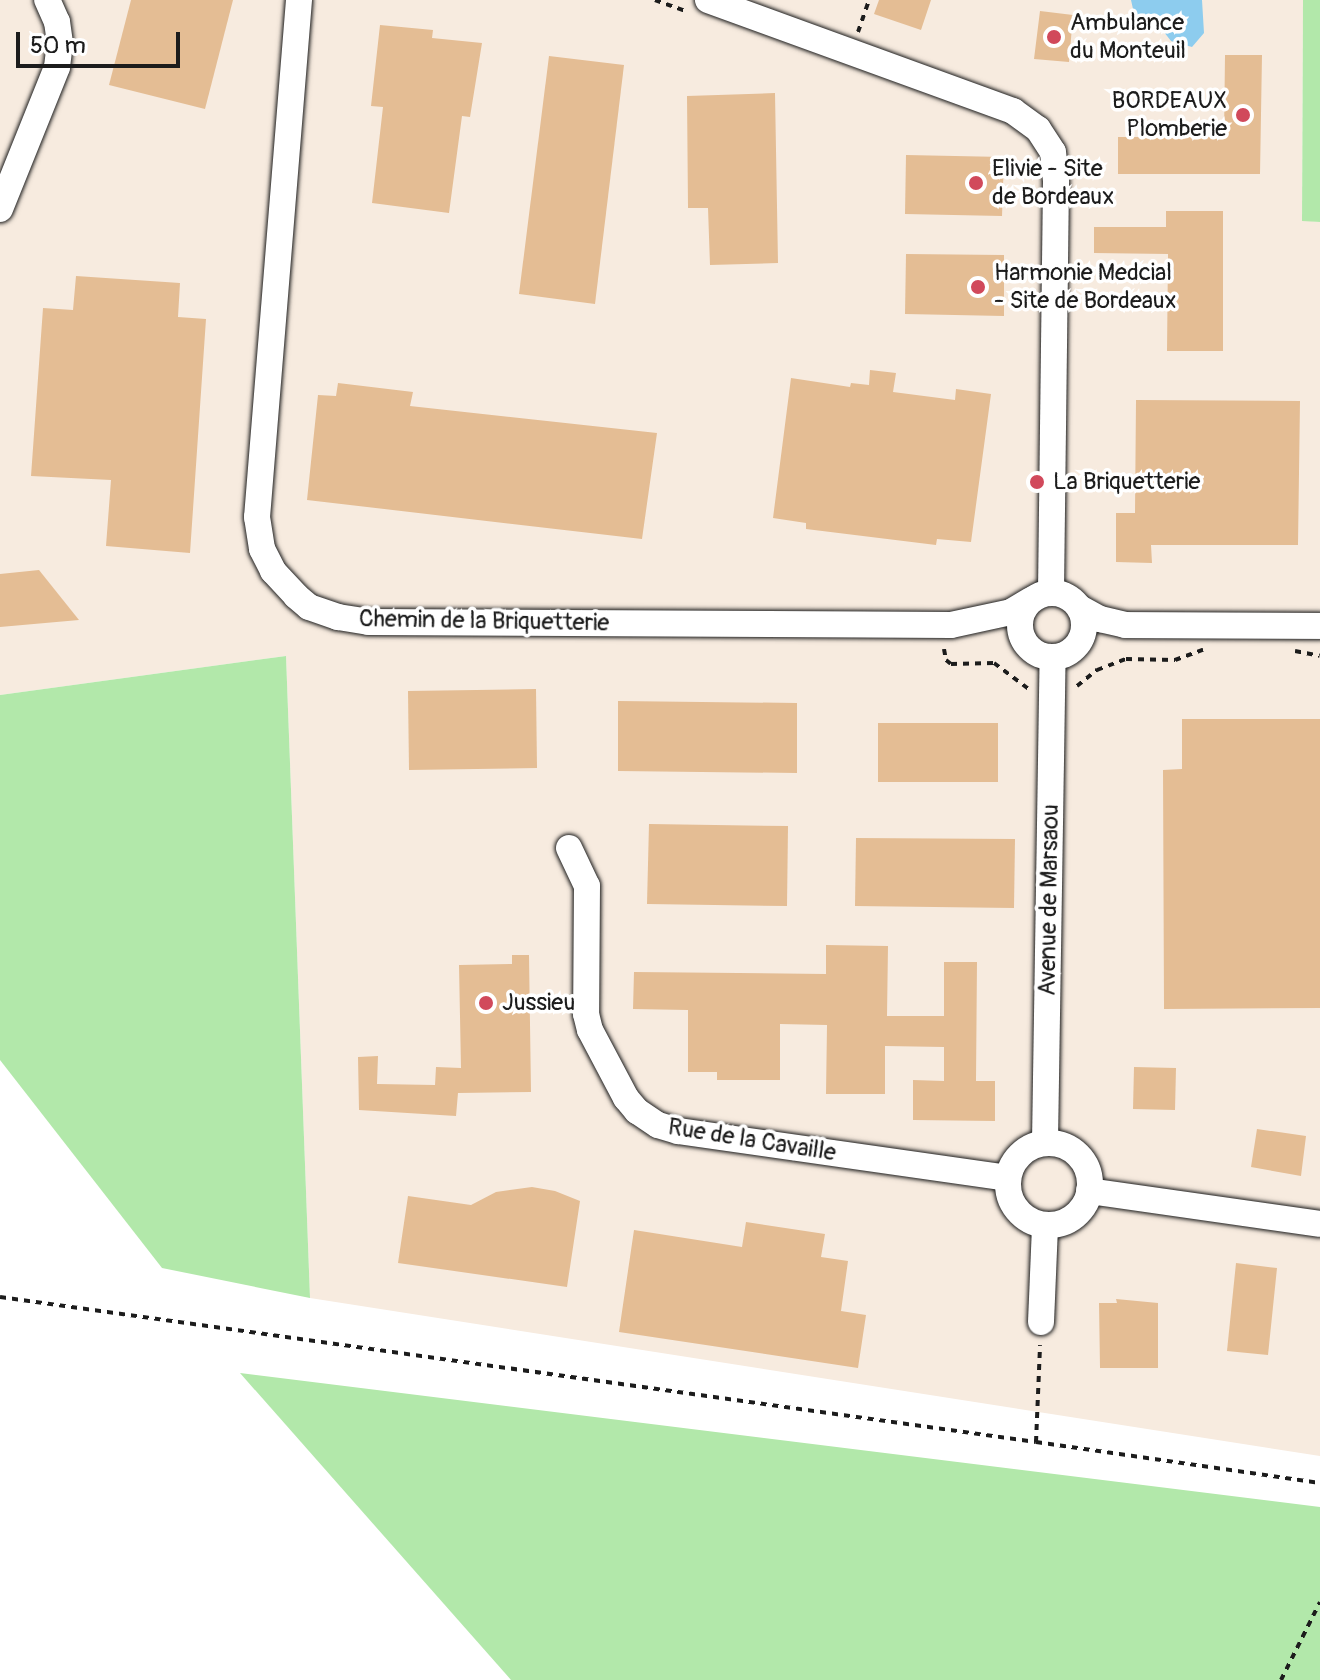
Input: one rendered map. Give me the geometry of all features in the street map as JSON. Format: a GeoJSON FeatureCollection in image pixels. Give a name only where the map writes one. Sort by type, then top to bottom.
{"type":"FeatureCollection","features":[{"type":"Feature","properties":{"kind":"street"},"geometry":{"type":"LineString","coordinates":[[0,209],[57,67],[59,33],[47,0]]}},
{"type":"Feature","properties":{"kind":"street","name":"Chemin de la Briquetterie"},"geometry":{"type":"LineString","coordinates":[[299,0],[257,517],[262,549],[282,584],[309,607],[369,622],[951,625],[1011,612],[1041,596]]}},
{"type":"Feature","properties":{"kind":"street"},"geometry":{"type":"LineString","coordinates":[[704,8],[853,53],[1013,111],[1038,129],[1053,152],[1056,182],[1041,596],[1021,618],[1020,628],[1028,647]]}},
{"type":"Feature","properties":{"kind":"street"},"geometry":{"type":"LineString","coordinates":[[1041,596],[1063,594],[1100,619],[1125,625],[1320,626]]}},
{"type":"Feature","properties":{"kind":"street"},"geometry":{"type":"LineString","coordinates":[[1077,646],[1085,627],[1080,608]]}},
{"type":"Feature","properties":{"kind":"street","name":"Chemin de la Briquetterie"},"geometry":{"type":"LineString","coordinates":[[951,625],[1053,657]]}},
{"type":"Feature","properties":{"kind":"street"},"geometry":{"type":"LineString","coordinates":[[1053,657],[1125,625]]}},
{"type":"Feature","properties":{"kind":"street","name":"Avenue de Marsaou"},"geometry":{"type":"LineString","coordinates":[[1045,1142],[1053,657]]}},
{"type":"Feature","properties":{"kind":"street","name":"Rue de la Cavaille"},"geometry":{"type":"LineString","coordinates":[[569,848],[587,886],[586,1014],[590,1030],[626,1098],[637,1111],[658,1125],[678,1131],[1007,1178]]}},
{"type":"Feature","properties":{"kind":"street"},"geometry":{"type":"LineString","coordinates":[[1045,1142],[1058,1143],[1080,1156],[1090,1179],[1089,1191],[1078,1213],[1068,1220],[1045,1225],[1021,1215],[1012,1204],[1007,1178],[1020,1153],[1045,1142]]}},
{"type":"Feature","properties":{"kind":"street"},"geometry":{"type":"LineString","coordinates":[[1089,1191],[1320,1224]]}},
{"type":"Feature","properties":{"kind":"street"},"geometry":{"type":"LineString","coordinates":[[1041,1322],[1045,1225]]}},
{"type":"Feature","properties":{"kind":"path"},"geometry":{"type":"LineString","coordinates":[[655,0],[704,8]]}},
{"type":"Feature","properties":{"kind":"path"},"geometry":{"type":"LineString","coordinates":[[853,53],[869,0]]}},
{"type":"Feature","properties":{"kind":"path"},"geometry":{"type":"LineString","coordinates":[[0,1297],[1320,1483]]}},
{"type":"Feature","properties":{"kind":"path"},"geometry":{"type":"LineString","coordinates":[[1036,1442],[1041,1322]]}},
{"type":"Feature","properties":{"kind":"path"},"geometry":{"type":"LineString","coordinates":[[1281,1680],[1320,1602]]}},
{"type":"Feature","properties":{"kind":"shaded area"},"geometry":{"type":"Polygon","coordinates":[[[0,0],[1303,0],[1302,220],[1320,222],[1320,1456],[310,1298],[286,656],[0,695],[0,0]]]}},
{"type":"Feature","properties":{"kind":"green space"},"geometry":{"type":"Polygon","coordinates":[[[1303,0],[1320,0],[1320,222],[1302,221],[1303,0]]]}},
{"type":"Feature","properties":{"kind":"green space"},"geometry":{"type":"Polygon","coordinates":[[[286,656],[310,1298],[162,1268],[0,1060],[0,695],[286,656]]]}},
{"type":"Feature","properties":{"kind":"green space"},"geometry":{"type":"Polygon","coordinates":[[[240,1373],[1320,1507],[1320,1680],[511,1680],[240,1373]]]}},
{"type":"Feature","properties":{"kind":"water"},"geometry":{"type":"Polygon","coordinates":[[[1131,0],[1202,0],[1204,33],[1192,47],[1171,41],[1160,27],[1135,18],[1131,0]]]}},
{"type":"Feature","properties":{"kind":"building"},"geometry":{"type":"Polygon","coordinates":[[[131,0],[233,0],[205,109],[109,85],[131,0]]]}},
{"type":"Feature","properties":{"kind":"building"},"geometry":{"type":"Polygon","coordinates":[[[879,0],[931,0],[921,30],[874,14],[879,0]]]}},
{"type":"Feature","properties":{"kind":"building","name":"Ambulance du Monteuil"},"geometry":{"type":"Polygon","coordinates":[[[1040,11],[1073,15],[1069,62],[1034,59],[1040,11]]]}},
{"type":"Feature","properties":{"kind":"building"},"geometry":{"type":"Polygon","coordinates":[[[380,25],[433,30],[432,38],[482,43],[470,117],[462,116],[449,213],[372,203],[383,107],[371,106],[380,25]]]}},
{"type":"Feature","properties":{"kind":"building"},"geometry":{"type":"Polygon","coordinates":[[[1225,55],[1262,55],[1260,174],[1118,174],[1118,137],[1224,137],[1225,55]]]}},
{"type":"Feature","properties":{"kind":"building"},"geometry":{"type":"Polygon","coordinates":[[[549,56],[624,65],[595,304],[519,294],[549,56]]]}},
{"type":"Feature","properties":{"kind":"building"},"geometry":{"type":"Polygon","coordinates":[[[775,93],[778,263],[710,265],[708,208],[688,208],[687,96],[775,93]]]}},
{"type":"Feature","properties":{"kind":"building"},"geometry":{"type":"Polygon","coordinates":[[[906,155],[1004,157],[1002,216],[905,214],[906,155]]]}},
{"type":"Feature","properties":{"kind":"building"},"geometry":{"type":"Polygon","coordinates":[[[1166,211],[1223,211],[1223,351],[1167,351],[1168,254],[1094,253],[1094,227],[1166,227],[1166,211]]]}},
{"type":"Feature","properties":{"kind":"building"},"geometry":{"type":"Polygon","coordinates":[[[906,254],[1004,255],[1004,316],[905,314],[906,254]]]}},
{"type":"Feature","properties":{"kind":"building"},"geometry":{"type":"Polygon","coordinates":[[[76,276],[180,283],[178,317],[206,319],[190,553],[106,546],[111,480],[31,476],[43,308],[73,310],[76,276]]]}},
{"type":"Feature","properties":{"kind":"building"},"geometry":{"type":"Polygon","coordinates":[[[870,370],[896,373],[893,392],[955,400],[956,389],[991,394],[971,542],[937,539],[936,545],[806,529],[806,523],[773,518],[791,378],[850,387],[851,383],[869,385],[870,370]]]}},
{"type":"Feature","properties":{"kind":"building"},"geometry":{"type":"Polygon","coordinates":[[[338,383],[413,392],[410,406],[657,433],[642,539],[307,500],[318,395],[336,396],[338,383]]]}},
{"type":"Feature","properties":{"kind":"building"},"geometry":{"type":"Polygon","coordinates":[[[1136,400],[1300,401],[1298,545],[1151,545],[1152,563],[1116,562],[1116,513],[1135,513],[1136,400]]]}},
{"type":"Feature","properties":{"kind":"building"},"geometry":{"type":"Polygon","coordinates":[[[39,570],[79,620],[0,627],[0,574],[39,570]]]}},
{"type":"Feature","properties":{"kind":"building"},"geometry":{"type":"Polygon","coordinates":[[[536,689],[537,768],[409,770],[408,691],[536,689]]]}},
{"type":"Feature","properties":{"kind":"building"},"geometry":{"type":"Polygon","coordinates":[[[618,701],[797,703],[797,773],[618,771],[618,701]]]}},
{"type":"Feature","properties":{"kind":"building"},"geometry":{"type":"Polygon","coordinates":[[[1182,719],[1320,719],[1320,1008],[1164,1009],[1163,770],[1182,769],[1182,719]]]}},
{"type":"Feature","properties":{"kind":"building"},"geometry":{"type":"Polygon","coordinates":[[[878,723],[998,723],[998,782],[878,782],[878,723]]]}},
{"type":"Feature","properties":{"kind":"building"},"geometry":{"type":"Polygon","coordinates":[[[649,824],[788,826],[787,906],[647,904],[649,824]]]}},
{"type":"Feature","properties":{"kind":"building"},"geometry":{"type":"Polygon","coordinates":[[[856,838],[1015,839],[1014,908],[855,906],[856,838]]]}},
{"type":"Feature","properties":{"kind":"building"},"geometry":{"type":"Polygon","coordinates":[[[826,945],[888,946],[887,1016],[944,1016],[944,962],[977,962],[976,1081],[995,1081],[995,1121],[913,1120],[913,1080],[944,1081],[944,1047],[885,1046],[885,1094],[826,1094],[827,1025],[780,1024],[780,1080],[717,1080],[717,1072],[688,1072],[688,1010],[633,1009],[634,972],[826,974],[826,945]]]}},
{"type":"Feature","properties":{"kind":"building"},"geometry":{"type":"Polygon","coordinates":[[[512,955],[529,955],[531,1092],[458,1093],[456,1116],[359,1110],[358,1057],[378,1056],[377,1084],[435,1085],[436,1067],[461,1068],[459,965],[512,964],[512,955]]]}},
{"type":"Feature","properties":{"kind":"building"},"geometry":{"type":"Polygon","coordinates":[[[1134,1067],[1176,1068],[1175,1110],[1133,1109],[1134,1067]]]}},
{"type":"Feature","properties":{"kind":"building"},"geometry":{"type":"Polygon","coordinates":[[[1257,1129],[1306,1136],[1301,1176],[1251,1167],[1257,1129]]]}},
{"type":"Feature","properties":{"kind":"building"},"geometry":{"type":"Polygon","coordinates":[[[532,1187],[555,1191],[580,1201],[567,1287],[398,1263],[408,1196],[471,1205],[496,1192],[532,1187]]]}},
{"type":"Feature","properties":{"kind":"building"},"geometry":{"type":"Polygon","coordinates":[[[746,1222],[825,1234],[821,1257],[848,1261],[841,1311],[866,1315],[858,1368],[619,1332],[634,1230],[742,1247],[746,1222]]]}},
{"type":"Feature","properties":{"kind":"building"},"geometry":{"type":"Polygon","coordinates":[[[1236,1263],[1277,1268],[1268,1355],[1227,1351],[1236,1263]]]}},
{"type":"Feature","properties":{"kind":"building"},"geometry":{"type":"Polygon","coordinates":[[[1116,1299],[1158,1303],[1158,1368],[1100,1368],[1099,1303],[1117,1303],[1116,1299]]]}},
{"type":"Feature","properties":{"kind":"place","name":"Ambulance du Monteuil"},"geometry":{"type":"Point","coordinates":[1054,37]}},
{"type":"Feature","properties":{"kind":"place","name":"BORDEAUX Plomberie"},"geometry":{"type":"Point","coordinates":[1243,115]}},
{"type":"Feature","properties":{"kind":"place","name":"Elivie - Site de Bordeaux"},"geometry":{"type":"Point","coordinates":[976,183]}},
{"type":"Feature","properties":{"kind":"place","name":"Harmonie Medcial - Site de Bordeaux"},"geometry":{"type":"Point","coordinates":[978,287]}},
{"type":"Feature","properties":{"kind":"place","name":"La Briquetterie"},"geometry":{"type":"Point","coordinates":[1037,482]}},
{"type":"Feature","properties":{"kind":"place","name":"Jussieu"},"geometry":{"type":"Point","coordinates":[486,1003]}}]}
